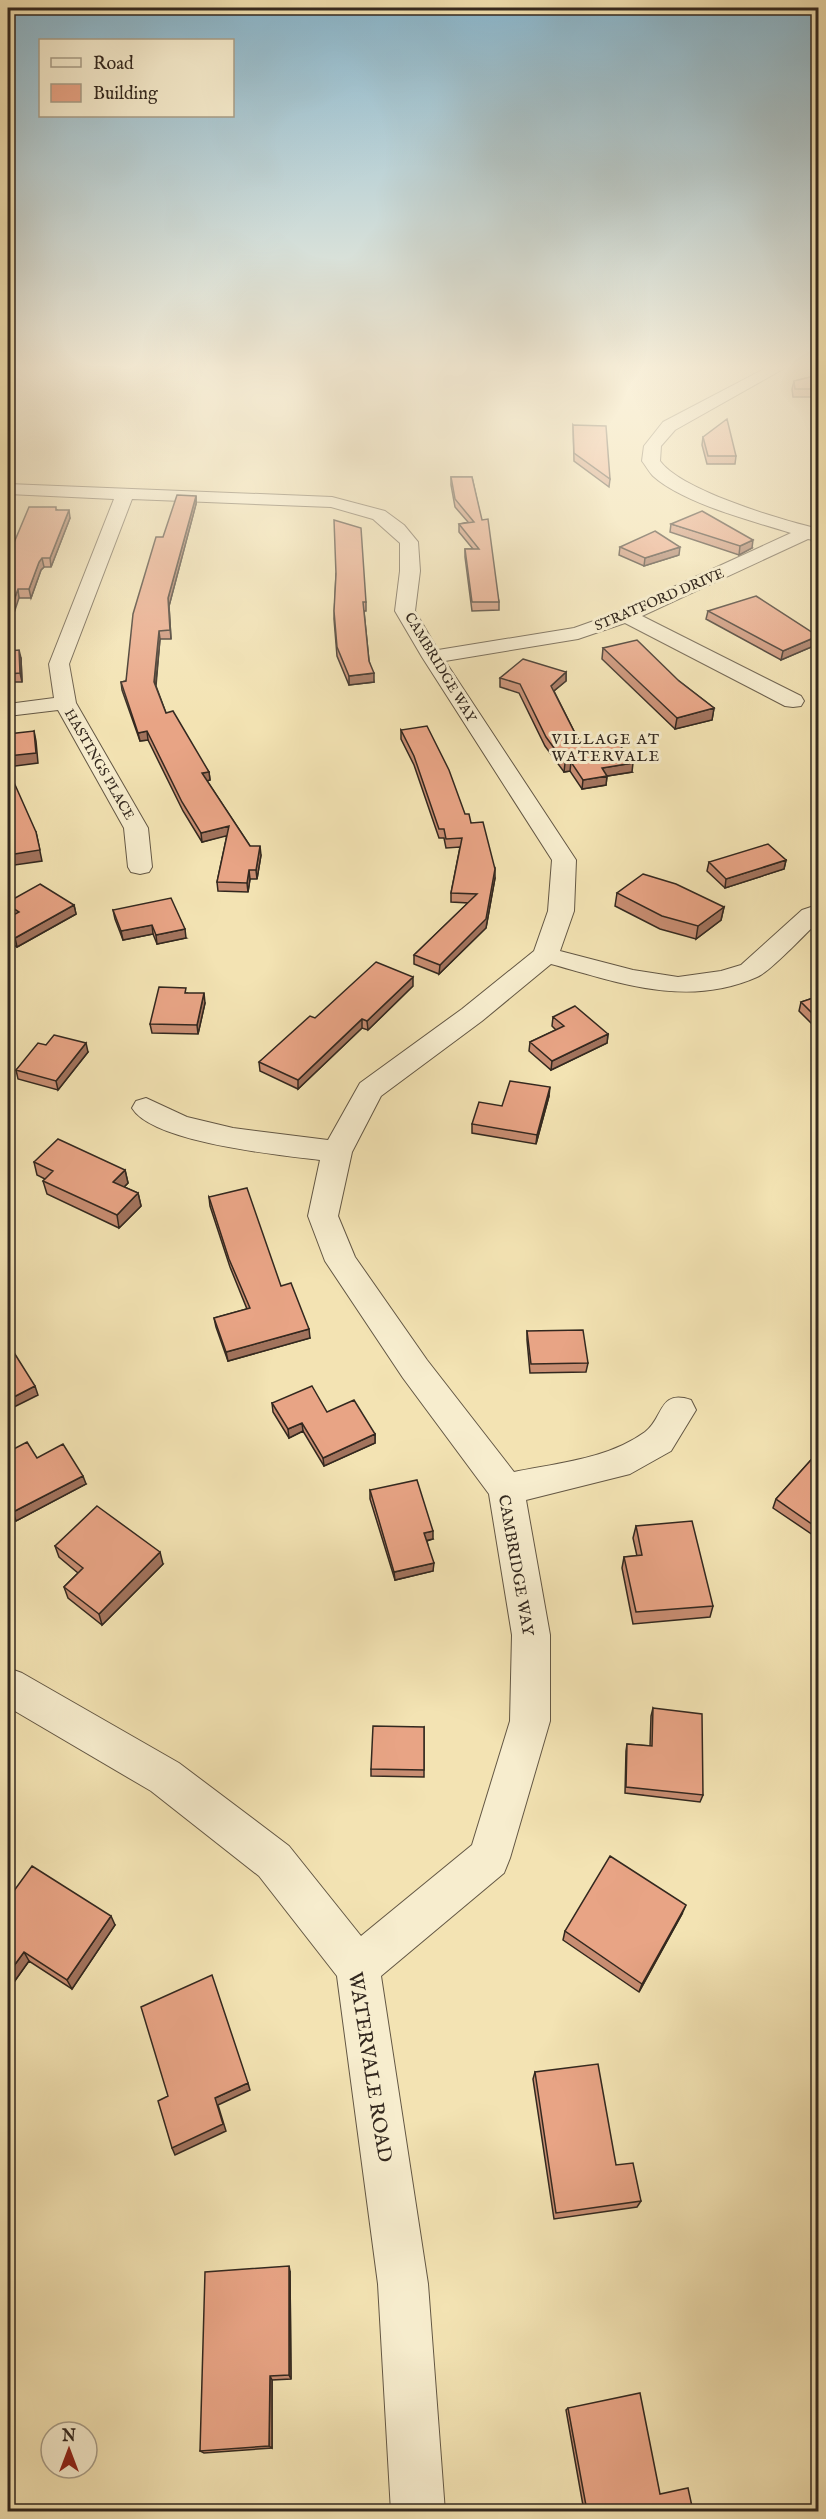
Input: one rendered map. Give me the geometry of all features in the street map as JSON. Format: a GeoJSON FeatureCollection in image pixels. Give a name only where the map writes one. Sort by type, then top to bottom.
{"type":"FeatureCollection","features":[{"type":"Feature","properties":{"kind":"street"},"geometry":{"type":"LineString","coordinates":[[680,486],[700,496],[814,534]]}},
{"type":"Feature","properties":{"kind":"street","name":"CAMBRIDGE WAY"},"geometry":{"type":"LineString","coordinates":[[8,489],[332,502],[379,515],[397,529],[408,542],[410,571],[405,610],[432,657],[564,860],[561,911],[546,955],[471,1016],[370,1090],[337,1152],[323,1216],[341,1260],[415,1369],[506,1489],[531,1635],[530,1721],[489,1858],[358,1967]]}},
{"type":"Feature","properties":{"kind":"street","name":"HASTINGS PLACE"},"geometry":{"type":"LineString","coordinates":[[125,494],[59,664],[65,703],[136,828],[140,867]]}},
{"type":"Feature","properties":{"kind":"street","name":"STRATFORD DRIVE"},"geometry":{"type":"LineString","coordinates":[[432,657],[579,633],[626,616],[814,534]]}},
{"type":"Feature","properties":{"kind":"street"},"geometry":{"type":"LineString","coordinates":[[626,616],[793,701]]}},
{"type":"Feature","properties":{"kind":"street"},"geometry":{"type":"LineString","coordinates":[[8,710],[65,703]]}},
{"type":"Feature","properties":{"kind":"street"},"geometry":{"type":"LineString","coordinates":[[546,955],[633,978],[678,985],[722,979],[750,970],[811,915]]}},
{"type":"Feature","properties":{"kind":"street"},"geometry":{"type":"LineString","coordinates":[[146,1108],[179,1125],[222,1136],[337,1152]]}},
{"type":"Feature","properties":{"kind":"street"},"geometry":{"type":"LineString","coordinates":[[506,1489],[618,1464],[659,1441],[679,1410]]}},
{"type":"Feature","properties":{"kind":"street","name":"WATERVALE ROAD"},"geometry":{"type":"LineString","coordinates":[[8,1686],[165,1777],[274,1861],[358,1967],[404,2284],[418,2511]]}},
{"type":"Feature","properties":{"kind":"building"},"geometry":{"type":"Polygon","coordinates":[[[453,486],[474,486],[482,520],[488,519],[499,602],[472,602],[465,549],[479,549],[459,524],[474,522],[455,499],[453,486]]]}},
{"type":"Feature","properties":{"kind":"building"},"geometry":{"type":"Polygon","coordinates":[[[177,495],[196,496],[168,598],[170,630],[159,631],[154,682],[166,713],[173,711],[209,772],[202,773],[250,846],[260,846],[256,870],[249,870],[247,883],[217,882],[229,826],[201,833],[182,802],[147,731],[138,733],[121,682],[126,681],[133,614],[156,537],[163,537],[177,495]]]}},
{"type":"Feature","properties":{"kind":"building"},"geometry":{"type":"Polygon","coordinates":[[[29,507],[56,507],[56,510],[69,510],[50,558],[42,558],[39,562],[29,589],[18,589],[8,617],[8,557],[29,507]]]}},
{"type":"Feature","properties":{"kind":"building"},"geometry":{"type":"Polygon","coordinates":[[[702,511],[753,540],[740,546],[671,524],[702,511]]]}},
{"type":"Feature","properties":{"kind":"building"},"geometry":{"type":"Polygon","coordinates":[[[334,520],[361,528],[366,602],[363,602],[369,661],[374,673],[349,676],[337,647],[334,611],[336,574],[334,520]]]}},
{"type":"Feature","properties":{"kind":"building"},"geometry":{"type":"Polygon","coordinates":[[[655,531],[680,547],[645,558],[620,547],[655,531]]]}},
{"type":"Feature","properties":{"kind":"building"},"geometry":{"type":"Polygon","coordinates":[[[756,596],[818,636],[783,651],[708,611],[756,596]]]}},
{"type":"Feature","properties":{"kind":"building"},"geometry":{"type":"Polygon","coordinates":[[[637,640],[679,681],[714,708],[677,718],[603,648],[637,640]]]}},
{"type":"Feature","properties":{"kind":"building"},"geometry":{"type":"Polygon","coordinates":[[[19,650],[20,673],[9,674],[8,677],[8,651],[19,650]]]}},
{"type":"Feature","properties":{"kind":"building"},"geometry":{"type":"Polygon","coordinates":[[[523,659],[566,672],[551,686],[581,745],[616,740],[633,763],[602,768],[607,776],[583,780],[571,762],[565,763],[546,737],[520,684],[500,678],[523,659]]]}},
{"type":"Feature","properties":{"kind":"building"},"geometry":{"type":"Polygon","coordinates":[[[427,726],[449,770],[465,814],[469,814],[471,823],[483,822],[495,869],[486,919],[440,965],[414,955],[477,894],[451,893],[462,838],[446,839],[444,829],[439,829],[414,756],[401,730],[427,726]]]}},
{"type":"Feature","properties":{"kind":"building"},"geometry":{"type":"Polygon","coordinates":[[[34,731],[36,753],[8,756],[8,734],[34,731]]]}},
{"type":"Feature","properties":{"kind":"building"},"geometry":{"type":"Polygon","coordinates":[[[8,769],[36,832],[40,850],[8,855],[8,769]]]}},
{"type":"Feature","properties":{"kind":"building"},"geometry":{"type":"Polygon","coordinates":[[[815,829],[819,829],[819,852],[817,852],[815,829]]]}},
{"type":"Feature","properties":{"kind":"building"},"geometry":{"type":"Polygon","coordinates":[[[768,844],[786,860],[726,879],[709,862],[768,844]]]}},
{"type":"Feature","properties":{"kind":"building"},"geometry":{"type":"Polygon","coordinates":[[[643,874],[676,884],[724,907],[698,926],[662,916],[617,893],[643,874]]]}},
{"type":"Feature","properties":{"kind":"building"},"geometry":{"type":"Polygon","coordinates":[[[40,884],[74,905],[15,938],[8,933],[8,918],[19,912],[8,905],[8,902],[40,884]]]}},
{"type":"Feature","properties":{"kind":"building"},"geometry":{"type":"Polygon","coordinates":[[[171,898],[185,929],[156,935],[152,925],[121,931],[113,910],[171,898]]]}},
{"type":"Feature","properties":{"kind":"building"},"geometry":{"type":"Polygon","coordinates":[[[376,962],[413,977],[367,1021],[362,1019],[298,1080],[259,1062],[310,1016],[315,1018],[376,962]]]}},
{"type":"Feature","properties":{"kind":"building"},"geometry":{"type":"Polygon","coordinates":[[[159,987],[186,988],[185,993],[204,993],[197,1025],[150,1024],[159,987]]]}},
{"type":"Feature","properties":{"kind":"building"},"geometry":{"type":"Polygon","coordinates":[[[819,996],[819,1020],[801,1002],[819,996]]]}},
{"type":"Feature","properties":{"kind":"building"},"geometry":{"type":"Polygon","coordinates":[[[575,1006],[608,1034],[552,1061],[530,1042],[564,1026],[553,1017],[575,1006]]]}},
{"type":"Feature","properties":{"kind":"building"},"geometry":{"type":"Polygon","coordinates":[[[54,1035],[86,1043],[56,1081],[16,1070],[38,1043],[46,1045],[54,1035]]]}},
{"type":"Feature","properties":{"kind":"building"},"geometry":{"type":"Polygon","coordinates":[[[510,1081],[550,1087],[537,1135],[472,1124],[479,1102],[502,1106],[510,1081]]]}},
{"type":"Feature","properties":{"kind":"building"},"geometry":{"type":"Polygon","coordinates":[[[58,1139],[125,1170],[113,1182],[138,1193],[117,1215],[43,1181],[53,1171],[34,1162],[58,1139]]]}},
{"type":"Feature","properties":{"kind":"building"},"geometry":{"type":"Polygon","coordinates":[[[247,1188],[281,1286],[291,1283],[309,1329],[226,1352],[214,1318],[250,1308],[229,1259],[209,1197],[247,1188]]]}},
{"type":"Feature","properties":{"kind":"building"},"geometry":{"type":"Polygon","coordinates":[[[583,1330],[588,1363],[531,1364],[527,1331],[583,1330]]]}},
{"type":"Feature","properties":{"kind":"building"},"geometry":{"type":"Polygon","coordinates":[[[13,1351],[35,1386],[8,1400],[8,1354],[13,1351]]]}},
{"type":"Feature","properties":{"kind":"building"},"geometry":{"type":"Polygon","coordinates":[[[312,1386],[327,1412],[354,1400],[375,1434],[323,1458],[302,1423],[288,1429],[272,1403],[312,1386]]]}},
{"type":"Feature","properties":{"kind":"building"},"geometry":{"type":"Polygon","coordinates":[[[27,1442],[37,1458],[63,1444],[83,1476],[13,1512],[8,1504],[8,1452],[27,1442]]]}},
{"type":"Feature","properties":{"kind":"building"},"geometry":{"type":"Polygon","coordinates":[[[819,1451],[819,1525],[816,1527],[776,1499],[819,1451]]]}},
{"type":"Feature","properties":{"kind":"building"},"geometry":{"type":"Polygon","coordinates":[[[417,1480],[433,1531],[424,1533],[434,1563],[394,1572],[370,1490],[417,1480]]]}},
{"type":"Feature","properties":{"kind":"building"},"geometry":{"type":"Polygon","coordinates":[[[97,1506],[160,1552],[99,1614],[64,1587],[83,1568],[55,1546],[97,1506]]]}},
{"type":"Feature","properties":{"kind":"building"},"geometry":{"type":"Polygon","coordinates":[[[692,1521],[713,1606],[636,1612],[624,1557],[642,1555],[636,1526],[692,1521]]]}},
{"type":"Feature","properties":{"kind":"building"},"geometry":{"type":"Polygon","coordinates":[[[653,1708],[702,1714],[703,1795],[626,1787],[627,1744],[652,1746],[653,1708]]]}},
{"type":"Feature","properties":{"kind":"building"},"geometry":{"type":"Polygon","coordinates":[[[373,1726],[424,1727],[424,1770],[371,1769],[373,1726]]]}},
{"type":"Feature","properties":{"kind":"building"},"geometry":{"type":"Polygon","coordinates":[[[610,1856],[686,1905],[642,1984],[565,1931],[610,1856]]]}},
{"type":"Feature","properties":{"kind":"building"},"geometry":{"type":"Polygon","coordinates":[[[32,1866],[111,1916],[67,1980],[24,1952],[8,1974],[8,1899],[32,1866]]]}},
{"type":"Feature","properties":{"kind":"building"},"geometry":{"type":"Polygon","coordinates":[[[212,1975],[248,2083],[215,2098],[223,2124],[172,2148],[158,2101],[168,2096],[141,2007],[212,1975]]]}},
{"type":"Feature","properties":{"kind":"building"},"geometry":{"type":"Polygon","coordinates":[[[598,2064],[616,2165],[633,2163],[641,2201],[556,2213],[535,2072],[598,2064]]]}},
{"type":"Feature","properties":{"kind":"building"},"geometry":{"type":"Polygon","coordinates":[[[289,2266],[289,2375],[270,2376],[269,2446],[200,2451],[205,2272],[289,2266]]]}},
{"type":"Feature","properties":{"kind":"building"},"geometry":{"type":"Polygon","coordinates":[[[640,2393],[660,2494],[688,2488],[693,2511],[587,2511],[568,2408],[640,2393]]]}},
{"type":"Feature","properties":{"kind":"district","name":"VILLAGE AT WATERVALE"},"geometry":{"type":"Point","coordinates":[606,748]}}]}
